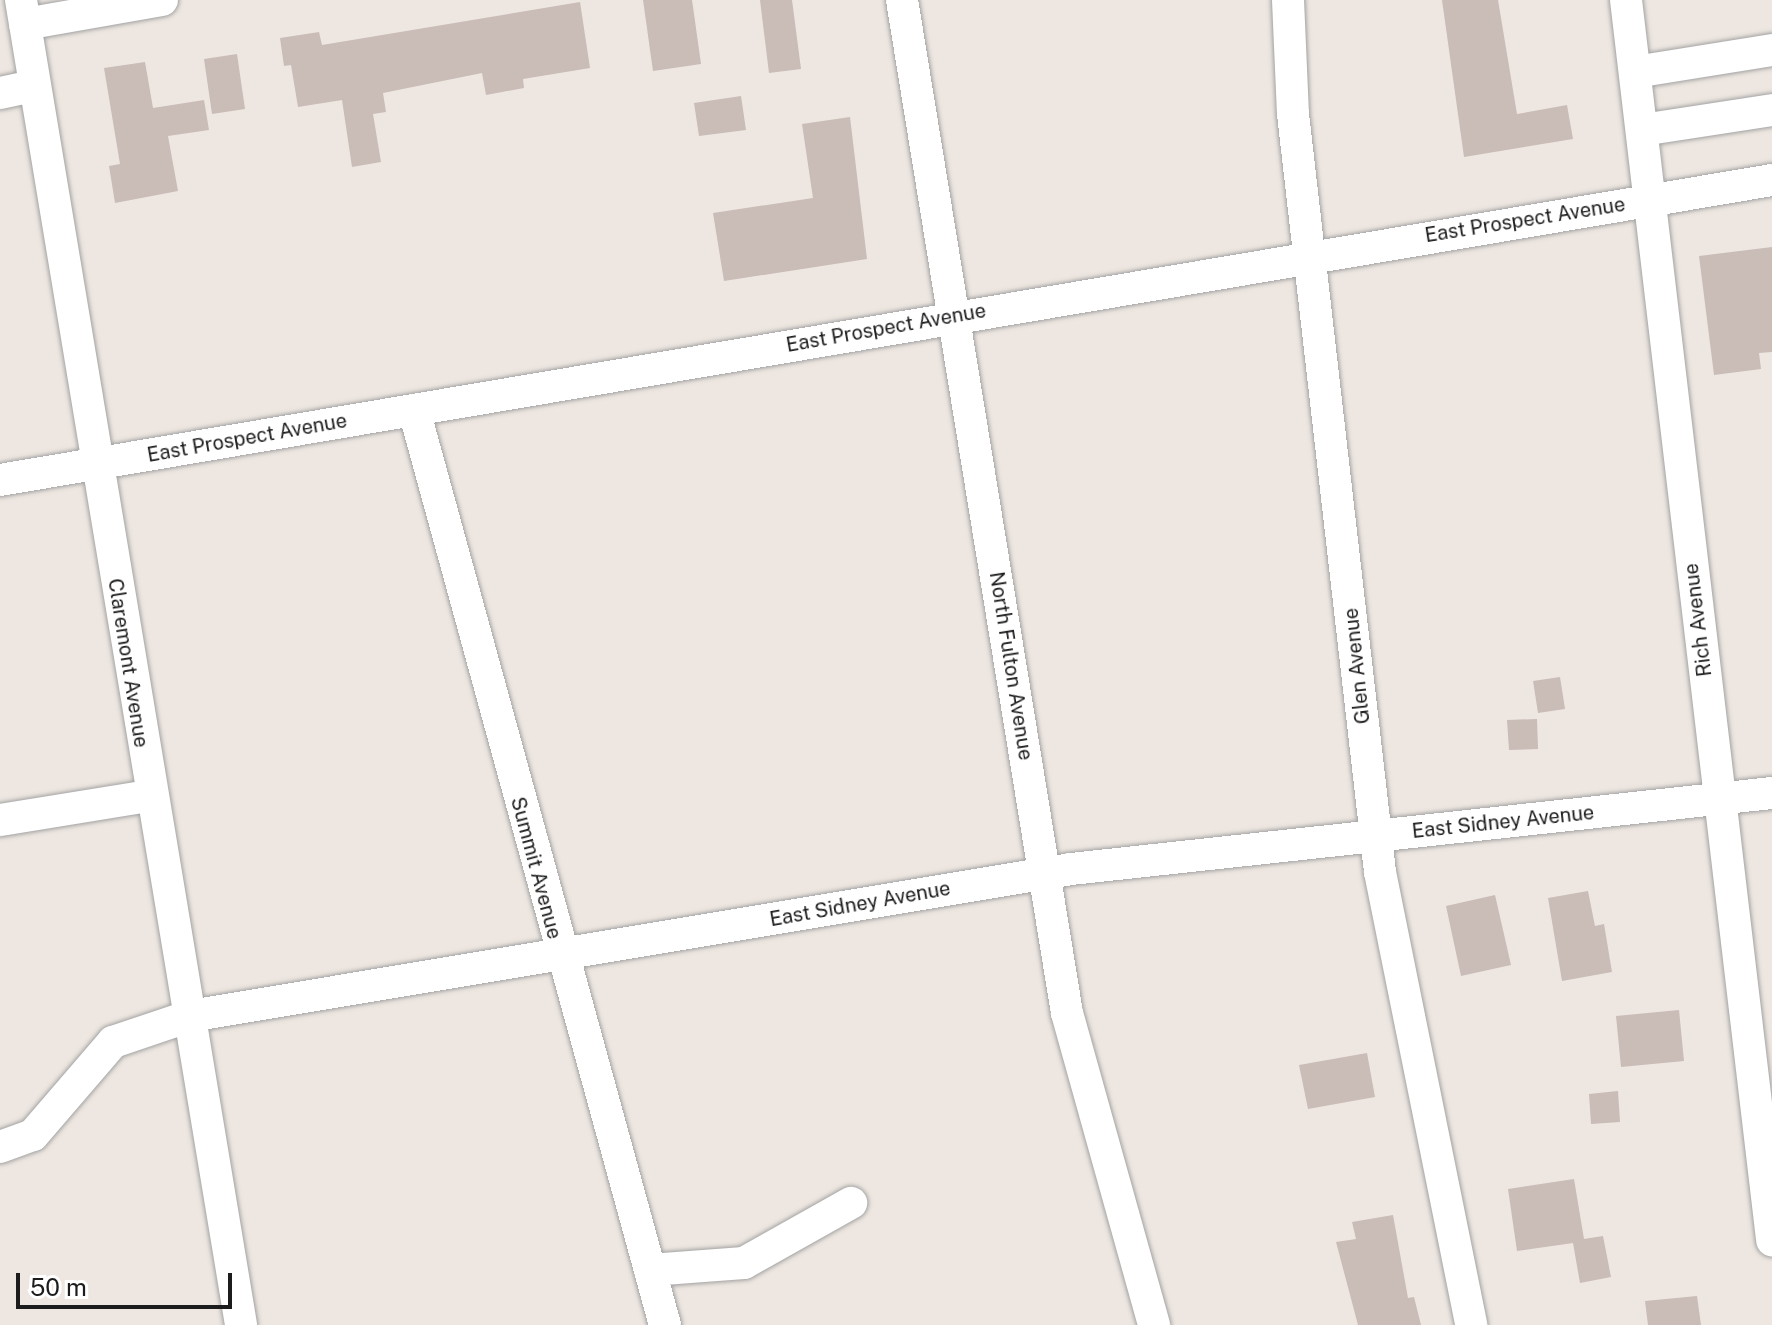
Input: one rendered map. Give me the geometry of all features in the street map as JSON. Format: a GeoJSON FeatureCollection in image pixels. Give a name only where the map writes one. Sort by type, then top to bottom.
{"type":"FeatureCollection","features":[{"type":"Feature","properties":{"kind":"street"},"geometry":{"type":"LineString","coordinates":[[23,12],[162,0]]}},
{"type":"Feature","properties":{"kind":"street","name":"North Fulton Avenue"},"geometry":{"type":"LineString","coordinates":[[902,0],[1067,1013],[1154,1325]]}},
{"type":"Feature","properties":{"kind":"street","name":"Glen Avenue"},"geometry":{"type":"LineString","coordinates":[[1288,0],[1293,114],[1375,836],[1471,1325]]}},
{"type":"Feature","properties":{"kind":"street","name":"Rich Avenue"},"geometry":{"type":"LineString","coordinates":[[1626,0],[1772,1240]]}},
{"type":"Feature","properties":{"kind":"street","name":"Claremont Avenue"},"geometry":{"type":"LineString","coordinates":[[23,12],[98,463],[148,796],[190,1016],[241,1325]]}},
{"type":"Feature","properties":{"kind":"street"},"geometry":{"type":"LineString","coordinates":[[1635,72],[1772,50]]}},
{"type":"Feature","properties":{"kind":"street"},"geometry":{"type":"LineString","coordinates":[[0,93],[34,86]]}},
{"type":"Feature","properties":{"kind":"street"},"geometry":{"type":"LineString","coordinates":[[1642,130],[1772,110]]}},
{"type":"Feature","properties":{"kind":"street","name":"East Prospect Avenue"},"geometry":{"type":"LineString","coordinates":[[0,480],[1311,254],[1772,180]]}},
{"type":"Feature","properties":{"kind":"street","name":"Summit Avenue"},"geometry":{"type":"LineString","coordinates":[[414,410],[559,955],[665,1325]]}},
{"type":"Feature","properties":{"kind":"street","name":"East Sidney Avenue"},"geometry":{"type":"LineString","coordinates":[[0,1147],[33,1135],[113,1042],[190,1016],[1045,873],[1772,793]]}},
{"type":"Feature","properties":{"kind":"street"},"geometry":{"type":"LineString","coordinates":[[0,820],[148,796]]}},
{"type":"Feature","properties":{"kind":"street"},"geometry":{"type":"LineString","coordinates":[[650,1270],[744,1263],[851,1203]]}},
{"type":"Feature","properties":{"kind":"building"},"geometry":{"type":"Polygon","coordinates":[[[643,0],[692,0],[701,64],[653,71],[643,0]]]}},
{"type":"Feature","properties":{"kind":"building"},"geometry":{"type":"Polygon","coordinates":[[[760,0],[792,0],[801,69],[769,73],[760,0]]]}},
{"type":"Feature","properties":{"kind":"building"},"geometry":{"type":"Polygon","coordinates":[[[1442,0],[1498,0],[1517,114],[1567,105],[1573,139],[1464,157],[1442,0]]]}},
{"type":"Feature","properties":{"kind":"building"},"geometry":{"type":"Polygon","coordinates":[[[580,2],[590,68],[523,79],[524,88],[486,95],[482,73],[383,93],[386,112],[373,114],[381,162],[352,167],[342,100],[298,107],[291,65],[284,66],[280,38],[319,32],[322,45],[580,2]]]}},
{"type":"Feature","properties":{"kind":"building"},"geometry":{"type":"Polygon","coordinates":[[[237,54],[245,109],[212,114],[204,59],[237,54]]]}},
{"type":"Feature","properties":{"kind":"building"},"geometry":{"type":"Polygon","coordinates":[[[145,62],[153,108],[204,100],[209,130],[168,136],[178,191],[115,203],[109,166],[120,164],[104,68],[145,62]]]}},
{"type":"Feature","properties":{"kind":"building"},"geometry":{"type":"Polygon","coordinates":[[[741,96],[746,130],[699,136],[694,103],[741,96]]]}},
{"type":"Feature","properties":{"kind":"building"},"geometry":{"type":"Polygon","coordinates":[[[850,117],[867,259],[724,281],[713,213],[813,198],[802,124],[850,117]]]}},
{"type":"Feature","properties":{"kind":"building"},"geometry":{"type":"Polygon","coordinates":[[[1772,247],[1772,352],[1759,353],[1761,369],[1714,375],[1699,256],[1772,247]]]}},
{"type":"Feature","properties":{"kind":"building"},"geometry":{"type":"Polygon","coordinates":[[[1560,677],[1565,709],[1538,713],[1533,681],[1560,677]]]}},
{"type":"Feature","properties":{"kind":"building"},"geometry":{"type":"Polygon","coordinates":[[[1537,719],[1538,749],[1509,750],[1507,720],[1537,719]]]}},
{"type":"Feature","properties":{"kind":"building"},"geometry":{"type":"Polygon","coordinates":[[[1588,891],[1595,926],[1604,924],[1612,972],[1562,981],[1548,898],[1588,891]]]}},
{"type":"Feature","properties":{"kind":"building"},"geometry":{"type":"Polygon","coordinates":[[[1495,895],[1511,965],[1461,976],[1446,906],[1495,895]]]}},
{"type":"Feature","properties":{"kind":"building"},"geometry":{"type":"Polygon","coordinates":[[[1679,1010],[1684,1061],[1621,1067],[1616,1016],[1679,1010]]]}},
{"type":"Feature","properties":{"kind":"building"},"geometry":{"type":"Polygon","coordinates":[[[1367,1053],[1375,1097],[1308,1109],[1299,1065],[1367,1053]]]}},
{"type":"Feature","properties":{"kind":"building"},"geometry":{"type":"Polygon","coordinates":[[[1618,1091],[1620,1122],[1591,1124],[1589,1094],[1618,1091]]]}},
{"type":"Feature","properties":{"kind":"building"},"geometry":{"type":"Polygon","coordinates":[[[1574,1179],[1584,1239],[1603,1236],[1611,1277],[1580,1283],[1573,1243],[1517,1251],[1508,1189],[1574,1179]]]}},
{"type":"Feature","properties":{"kind":"building"},"geometry":{"type":"Polygon","coordinates":[[[1393,1215],[1408,1298],[1414,1297],[1421,1325],[1358,1325],[1336,1242],[1356,1239],[1352,1222],[1393,1215]]]}},
{"type":"Feature","properties":{"kind":"building"},"geometry":{"type":"Polygon","coordinates":[[[1697,1296],[1701,1325],[1648,1325],[1645,1301],[1697,1296]]]}}]}
